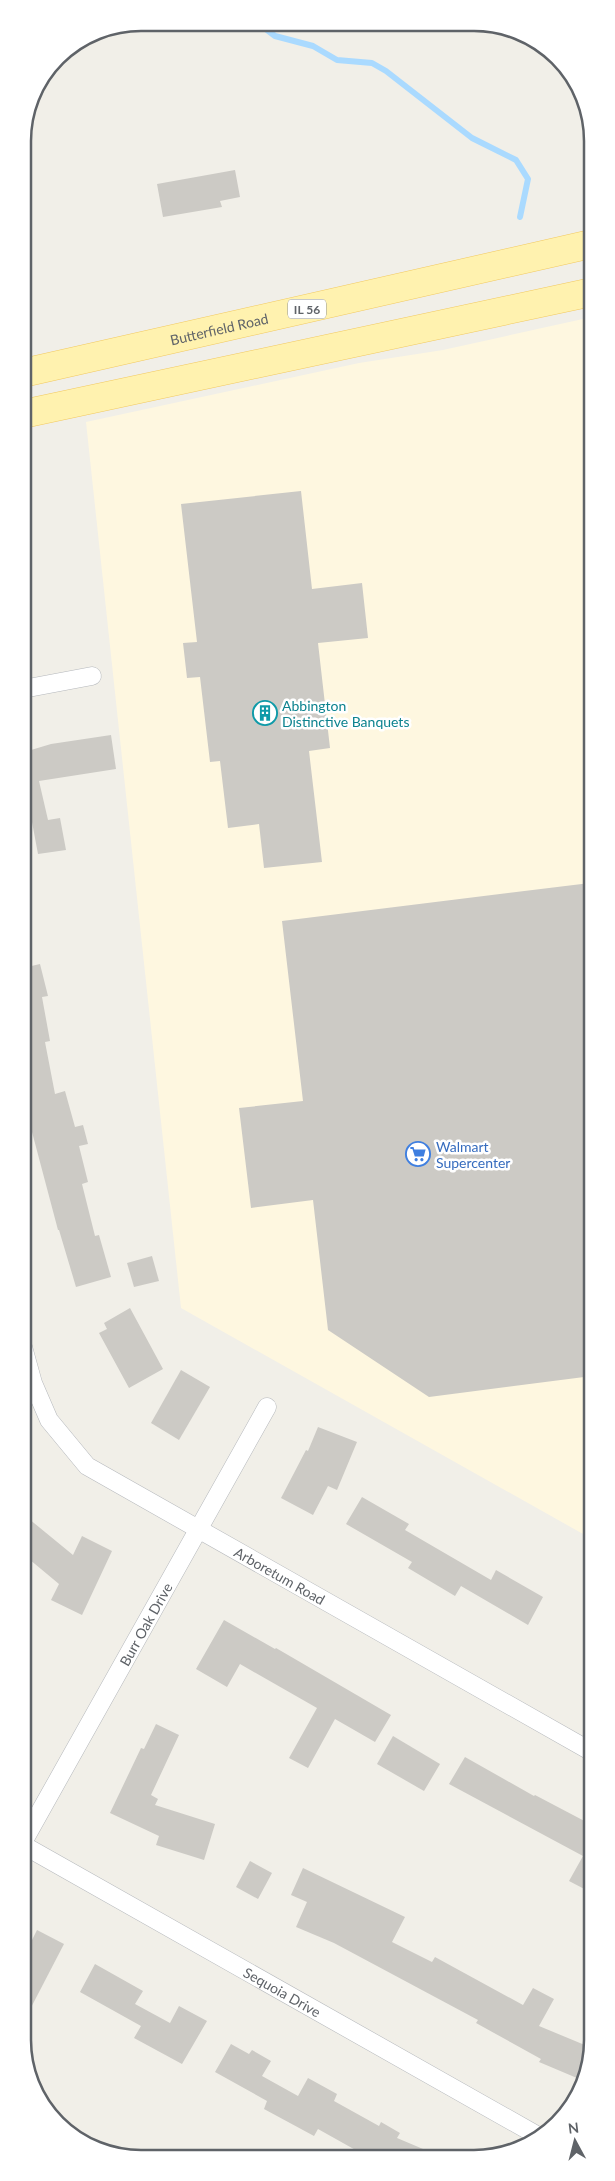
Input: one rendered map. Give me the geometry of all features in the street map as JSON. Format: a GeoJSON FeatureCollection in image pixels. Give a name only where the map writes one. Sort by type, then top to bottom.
{"type":"FeatureCollection","features":[{"type":"Feature","properties":{"kind":"main road","name":"Butterfield Road"},"geometry":{"type":"LineString","coordinates":[[31,371],[584,246]]}},
{"type":"Feature","properties":{"kind":"main road"},"geometry":{"type":"LineString","coordinates":[[31,412],[584,294]]}},
{"type":"Feature","properties":{"kind":"street"},"geometry":{"type":"LineString","coordinates":[[31,687],[92,676]]}},
{"type":"Feature","properties":{"kind":"street","name":"Arboretum Road"},"geometry":{"type":"LineString","coordinates":[[31,1376],[45,1411],[58,1432],[87,1466],[584,1747]]}},
{"type":"Feature","properties":{"kind":"street","name":"Burr Oak Drive"},"geometry":{"type":"LineString","coordinates":[[31,1832],[200,1531],[267,1407]]}},
{"type":"Feature","properties":{"kind":"street","name":"Sequoia Drive"},"geometry":{"type":"LineString","coordinates":[[31,1848],[532,2133]]}},
{"type":"Feature","properties":{"kind":"shaded area"},"geometry":{"type":"Polygon","coordinates":[[[584,319],[584,1535],[181,1308],[86,422],[359,363],[443,350],[584,319]]]}},
{"type":"Feature","properties":{"kind":"building"},"geometry":{"type":"Polygon","coordinates":[[[235,170],[240,197],[220,201],[222,207],[163,217],[157,184],[235,170]]]}},
{"type":"Feature","properties":{"kind":"building","name":"Abbington Distinctive Banquets"},"geometry":{"type":"Polygon","coordinates":[[[301,491],[312,589],[362,583],[368,638],[318,643],[330,748],[309,751],[322,862],[264,868],[259,824],[228,828],[220,761],[210,762],[200,677],[187,678],[183,643],[197,642],[181,504],[301,491]]]}},
{"type":"Feature","properties":{"kind":"building"},"geometry":{"type":"Polygon","coordinates":[[[111,735],[116,769],[39,781],[48,820],[60,818],[66,850],[38,854],[31,817],[31,750],[51,744],[111,735]]]}},
{"type":"Feature","properties":{"kind":"building","name":"Walmart Supercenter"},"geometry":{"type":"Polygon","coordinates":[[[584,884],[584,1377],[429,1397],[328,1330],[313,1200],[251,1208],[239,1108],[303,1101],[282,921],[584,884]]]}},
{"type":"Feature","properties":{"kind":"building"},"geometry":{"type":"Polygon","coordinates":[[[40,964],[48,996],[42,997],[50,1041],[45,1042],[55,1094],[65,1091],[75,1127],[83,1125],[88,1144],[79,1146],[88,1182],[82,1184],[95,1236],[99,1235],[111,1277],[76,1287],[58,1230],[31,1128],[31,966],[40,964]]]}},
{"type":"Feature","properties":{"kind":"building"},"geometry":{"type":"Polygon","coordinates":[[[152,1256],[159,1281],[134,1287],[127,1263],[152,1256]]]}},
{"type":"Feature","properties":{"kind":"building"},"geometry":{"type":"Polygon","coordinates":[[[130,1308],[163,1369],[129,1388],[99,1333],[107,1329],[104,1323],[130,1308]]]}},
{"type":"Feature","properties":{"kind":"building"},"geometry":{"type":"Polygon","coordinates":[[[181,1370],[210,1387],[179,1440],[151,1423],[181,1370]]]}},
{"type":"Feature","properties":{"kind":"building"},"geometry":{"type":"Polygon","coordinates":[[[318,1427],[357,1442],[337,1490],[328,1486],[313,1515],[281,1498],[306,1450],[308,1451],[318,1427]]]}},
{"type":"Feature","properties":{"kind":"building"},"geometry":{"type":"Polygon","coordinates":[[[362,1497],[409,1524],[405,1530],[491,1580],[496,1570],[543,1597],[528,1625],[461,1586],[455,1596],[408,1568],[412,1562],[346,1524],[362,1497]]]}},
{"type":"Feature","properties":{"kind":"building"},"geometry":{"type":"Polygon","coordinates":[[[31,1521],[73,1555],[82,1536],[112,1551],[82,1615],[51,1600],[59,1584],[31,1561],[31,1521]]]}},
{"type":"Feature","properties":{"kind":"building"},"geometry":{"type":"Polygon","coordinates":[[[224,1620],[391,1715],[375,1742],[335,1719],[308,1768],[289,1758],[317,1708],[240,1664],[227,1687],[196,1669],[224,1620]]]}},
{"type":"Feature","properties":{"kind":"building"},"geometry":{"type":"Polygon","coordinates":[[[156,1724],[179,1735],[151,1795],[158,1799],[155,1805],[215,1824],[204,1860],[156,1845],[159,1836],[110,1813],[141,1748],[144,1749],[156,1724]]]}},
{"type":"Feature","properties":{"kind":"building"},"geometry":{"type":"Polygon","coordinates":[[[393,1736],[440,1764],[424,1791],[377,1764],[393,1736]]]}},
{"type":"Feature","properties":{"kind":"building"},"geometry":{"type":"Polygon","coordinates":[[[465,1757],[534,1796],[584,1821],[584,1889],[569,1881],[583,1856],[449,1784],[465,1757]]]}},
{"type":"Feature","properties":{"kind":"building"},"geometry":{"type":"Polygon","coordinates":[[[250,1861],[272,1873],[258,1899],[236,1887],[250,1861]]]}},
{"type":"Feature","properties":{"kind":"building"},"geometry":{"type":"Polygon","coordinates":[[[303,1868],[405,1917],[392,1942],[432,1962],[435,1957],[523,2005],[533,1988],[554,1999],[539,2026],[584,2045],[582,2061],[577,2078],[539,2062],[541,2059],[476,2023],[478,2020],[334,1943],[296,1927],[307,1902],[291,1895],[303,1868]]]}},
{"type":"Feature","properties":{"kind":"building"},"geometry":{"type":"Polygon","coordinates":[[[37,1930],[64,1944],[31,2008],[31,1942],[37,1930]]]}},
{"type":"Feature","properties":{"kind":"building"},"geometry":{"type":"Polygon","coordinates":[[[95,1964],[143,1991],[135,2004],[170,2023],[179,2006],[207,2021],[182,2064],[134,2038],[141,2026],[80,1992],[95,1964]]]}},
{"type":"Feature","properties":{"kind":"building"},"geometry":{"type":"Polygon","coordinates":[[[231,2044],[249,2054],[252,2050],[271,2061],[262,2076],[298,2096],[308,2078],[337,2094],[334,2101],[379,2126],[381,2122],[400,2133],[397,2138],[425,2150],[356,2150],[318,2129],[314,2136],[264,2109],[267,2101],[215,2072],[231,2044]]]}},
{"type":"Feature","properties":{"kind":"waterway"},"geometry":{"type":"LineString","coordinates":[[268,31],[275,36],[313,46],[337,60],[372,63],[386,71],[472,138],[516,160],[528,179],[520,217]]}},
{"type":"Feature","properties":{"kind":"place","name":"Abbington Distinctive Banquets"},"geometry":{"type":"Point","coordinates":[265,713]}},
{"type":"Feature","properties":{"kind":"place","name":"Walmart Supercenter"},"geometry":{"type":"Point","coordinates":[418,1154]}}]}
